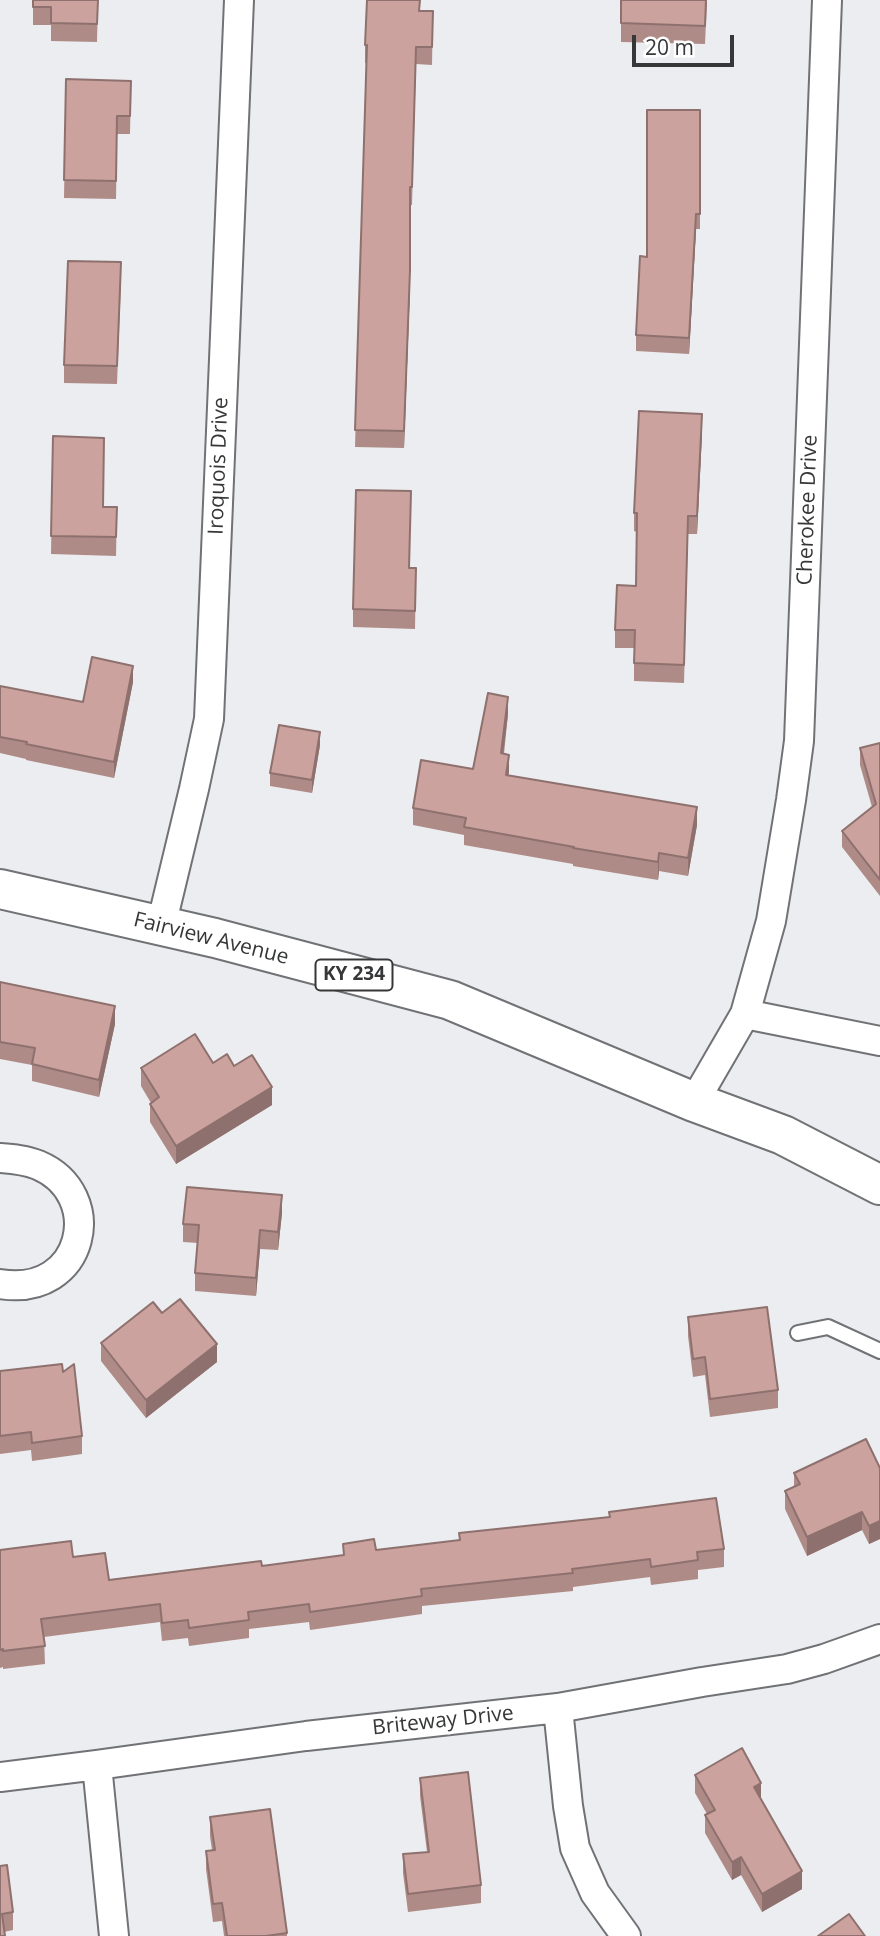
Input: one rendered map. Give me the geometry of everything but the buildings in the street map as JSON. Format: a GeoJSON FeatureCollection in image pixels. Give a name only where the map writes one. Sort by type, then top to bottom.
{"type":"FeatureCollection","features":[{"type":"Feature","properties":{"kind":"main road","name":"Fairview Avenue"},"geometry":{"type":"LineString","coordinates":[[0,889],[215,938],[450,1000],[694,1102]]}},
{"type":"Feature","properties":{"kind":"main road","name":"KY 234"},"geometry":{"type":"LineString","coordinates":[[694,1102],[783,1135],[880,1185]]}},
{"type":"Feature","properties":{"kind":"street","name":"Iroquois Drive"},"geometry":{"type":"LineString","coordinates":[[161,926],[209,719],[239,0]]}},
{"type":"Feature","properties":{"kind":"street","name":"Cherokee Drive"},"geometry":{"type":"LineString","coordinates":[[694,1102],[745,1014],[771,921],[799,741],[827,0]]}},
{"type":"Feature","properties":{"kind":"street"},"geometry":{"type":"LineString","coordinates":[[745,1014],[880,1041]]}},
{"type":"Feature","properties":{"kind":"street"},"geometry":{"type":"LineString","coordinates":[[0,1158],[37,1164],[55,1174],[77,1207],[79,1226],[76,1244],[68,1261],[55,1274],[39,1283],[24,1286],[0,1284]]}},
{"type":"Feature","properties":{"kind":"street","name":"Briteway Drive"},"geometry":{"type":"LineString","coordinates":[[0,1777],[306,1736],[558,1708],[787,1669],[880,1639]]}},
{"type":"Feature","properties":{"kind":"street"},"geometry":{"type":"LineString","coordinates":[[558,1708],[575,1848],[595,1893],[626,1936]]}},
{"type":"Feature","properties":{"kind":"street"},"geometry":{"type":"LineString","coordinates":[[97,1765],[114,1936]]}},
{"type":"Feature","properties":{"kind":"lane"},"geometry":{"type":"LineString","coordinates":[[798,1333],[828,1326],[880,1351]]}}]}
